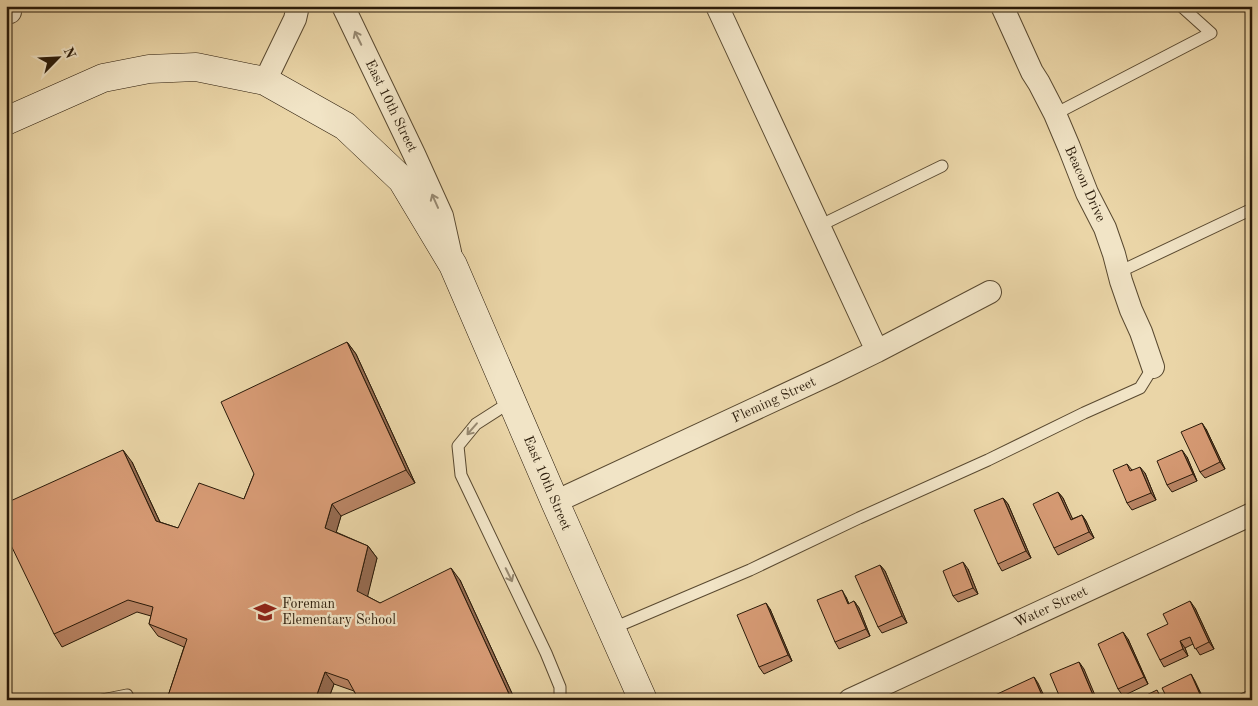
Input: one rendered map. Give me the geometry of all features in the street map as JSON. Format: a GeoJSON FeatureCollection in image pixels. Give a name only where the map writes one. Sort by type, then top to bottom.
{"type":"FeatureCollection","features":[{"type":"Feature","properties":{"kind":"main road","name":"East 10th Street"},"geometry":{"type":"LineString","coordinates":[[6,121],[102,78],[149,69],[196,67],[265,81],[345,126],[402,180],[454,265],[555,502],[643,700]]}},
{"type":"Feature","properties":{"kind":"street"},"geometry":{"type":"LineString","coordinates":[[265,81],[295,19],[298,6]]}},
{"type":"Feature","properties":{"kind":"street","name":"East 10th Street"},"geometry":{"type":"LineString","coordinates":[[343,6],[442,216],[454,265]]}},
{"type":"Feature","properties":{"kind":"street"},"geometry":{"type":"LineString","coordinates":[[717,6],[877,351]]}},
{"type":"Feature","properties":{"kind":"street","name":"Beacon Drive"},"geometry":{"type":"LineString","coordinates":[[1002,6],[1032,72],[1055,114],[1088,193],[1105,228],[1121,281],[1153,367]]}},
{"type":"Feature","properties":{"kind":"street","name":"Fleming Street"},"geometry":{"type":"LineString","coordinates":[[555,502],[877,351],[990,292]]}},
{"type":"Feature","properties":{"kind":"street","name":"Water Street"},"geometry":{"type":"LineString","coordinates":[[850,700],[1252,514]]}},
{"type":"Feature","properties":{"kind":"lane"},"geometry":{"type":"LineString","coordinates":[[1055,114],[1211,33],[1181,6]]}},
{"type":"Feature","properties":{"kind":"lane"},"geometry":{"type":"LineString","coordinates":[[819,226],[942,166]]}},
{"type":"Feature","properties":{"kind":"lane"},"geometry":{"type":"LineString","coordinates":[[1119,272],[1252,209]]}},
{"type":"Feature","properties":{"kind":"lane"},"geometry":{"type":"LineString","coordinates":[[611,629],[750,570],[1140,388],[1153,367]]}},
{"type":"Feature","properties":{"kind":"lane"},"geometry":{"type":"LineString","coordinates":[[512,401],[476,424],[458,446],[461,475],[546,653],[560,687],[560,700]]}},
{"type":"Feature","properties":{"kind":"lane"},"geometry":{"type":"LineString","coordinates":[[102,700],[127,695],[129,700]]}},
{"type":"Feature","properties":{"kind":"lane"},"geometry":{"type":"LineString","coordinates":[[1242,700],[1252,695]]}},
{"type":"Feature","properties":{"kind":"building"},"geometry":{"type":"Polygon","coordinates":[[[347,342],[406,470],[332,504],[325,528],[368,546],[357,591],[380,603],[451,568],[509,694],[496,700],[359,700],[348,680],[325,672],[315,700],[178,700],[168,696],[187,639],[149,624],[153,607],[128,600],[54,634],[6,535],[6,503],[123,450],[156,521],[178,528],[199,483],[244,499],[254,474],[221,402],[347,342]]]}},
{"type":"Feature","properties":{"kind":"building"},"geometry":{"type":"Polygon","coordinates":[[[1202,423],[1220,462],[1200,472],[1181,432],[1202,423]]]}},
{"type":"Feature","properties":{"kind":"building"},"geometry":{"type":"Polygon","coordinates":[[[1182,450],[1193,474],[1167,485],[1157,461],[1182,450]]]}},
{"type":"Feature","properties":{"kind":"building"},"geometry":{"type":"Polygon","coordinates":[[[1127,464],[1130,471],[1140,467],[1151,493],[1127,503],[1113,470],[1127,464]]]}},
{"type":"Feature","properties":{"kind":"building"},"geometry":{"type":"Polygon","coordinates":[[[1058,492],[1071,520],[1082,515],[1089,532],[1054,548],[1033,504],[1058,492]]]}},
{"type":"Feature","properties":{"kind":"building"},"geometry":{"type":"Polygon","coordinates":[[[1003,498],[1026,551],[998,564],[974,510],[1003,498]]]}},
{"type":"Feature","properties":{"kind":"building"},"geometry":{"type":"Polygon","coordinates":[[[963,562],[973,588],[953,596],[943,571],[963,562]]]}},
{"type":"Feature","properties":{"kind":"building"},"geometry":{"type":"Polygon","coordinates":[[[880,565],[902,616],[878,627],[855,576],[880,565]]]}},
{"type":"Feature","properties":{"kind":"building"},"geometry":{"type":"Polygon","coordinates":[[[842,590],[848,604],[854,601],[866,629],[835,642],[817,600],[842,590]]]}},
{"type":"Feature","properties":{"kind":"building"},"geometry":{"type":"Polygon","coordinates":[[[1190,601],[1209,642],[1195,649],[1190,637],[1180,641],[1183,649],[1160,660],[1147,634],[1168,624],[1163,614],[1190,601]]]}},
{"type":"Feature","properties":{"kind":"building"},"geometry":{"type":"Polygon","coordinates":[[[766,603],[788,655],[759,667],[737,615],[766,603]]]}},
{"type":"Feature","properties":{"kind":"building"},"geometry":{"type":"Polygon","coordinates":[[[1123,632],[1144,677],[1118,689],[1098,644],[1123,632]]]}},
{"type":"Feature","properties":{"kind":"building"},"geometry":{"type":"Polygon","coordinates":[[[1079,662],[1095,700],[1061,700],[1050,674],[1079,662]]]}},
{"type":"Feature","properties":{"kind":"building"},"geometry":{"type":"Polygon","coordinates":[[[1191,674],[1202,699],[1168,700],[1162,688],[1191,674]]]}},
{"type":"Feature","properties":{"kind":"building"},"geometry":{"type":"Polygon","coordinates":[[[1034,677],[1044,700],[995,700],[993,696],[1034,677]]]}},
{"type":"Feature","properties":{"kind":"building"},"geometry":{"type":"Polygon","coordinates":[[[1157,690],[1162,700],[1136,700],[1157,690]]]}},
{"type":"Feature","properties":{"kind":"place","name":"Foreman Elementary School"},"geometry":{"type":"Point","coordinates":[265,612]}}]}
